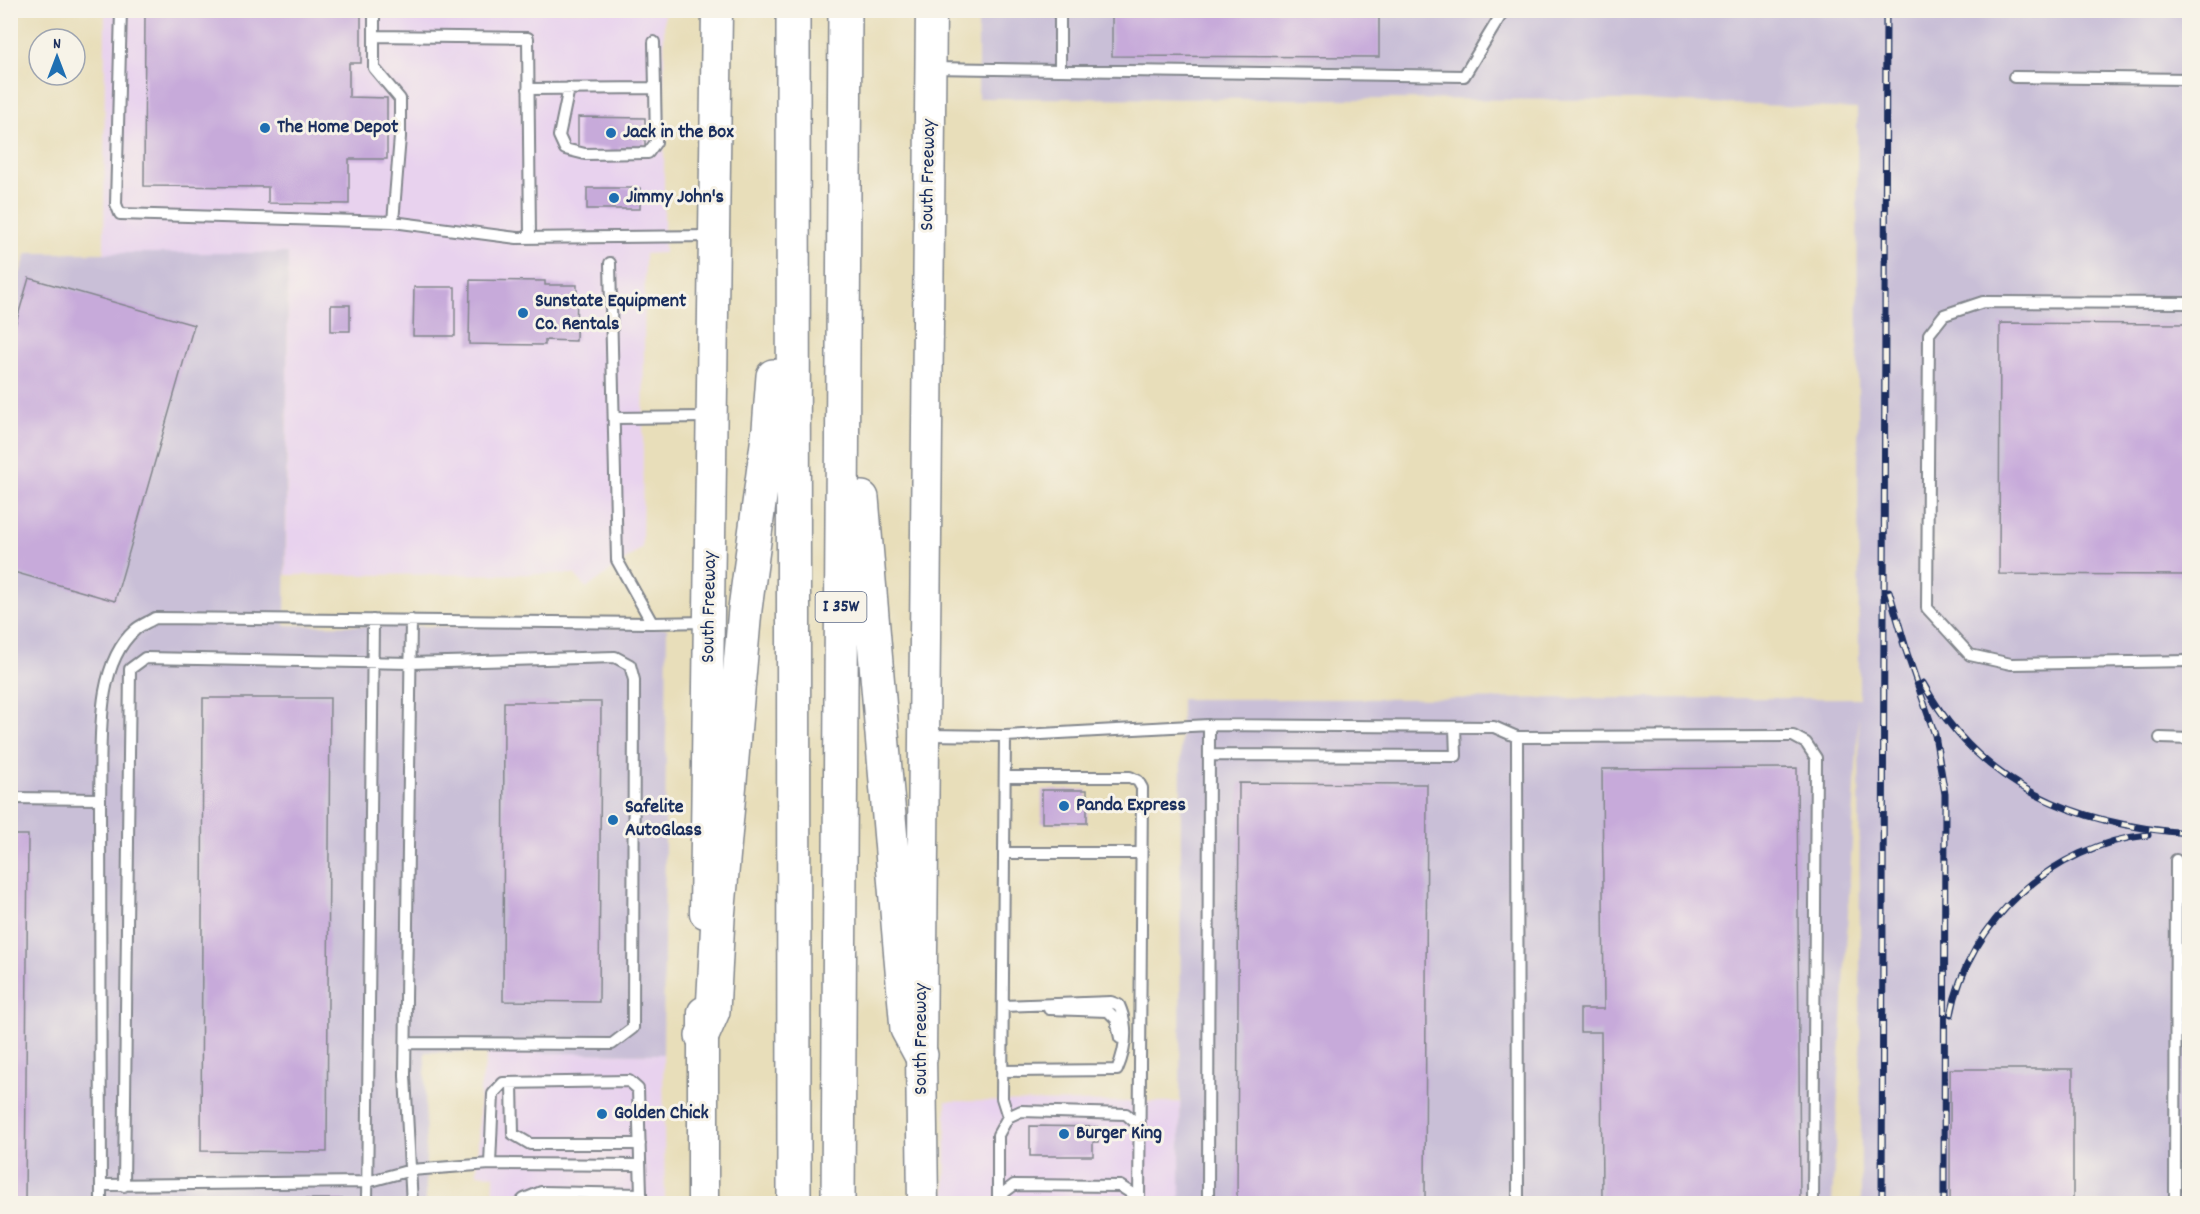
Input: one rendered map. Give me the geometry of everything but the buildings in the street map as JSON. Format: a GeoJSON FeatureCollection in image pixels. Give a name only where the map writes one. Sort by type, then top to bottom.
{"type":"FeatureCollection","features":[{"type":"Feature","properties":{"kind":"highway","name":"I 35W"},"geometry":{"type":"LineString","coordinates":[[793,10],[794,1203]]}},
{"type":"Feature","properties":{"kind":"highway","name":"I 35W"},"geometry":{"type":"LineString","coordinates":[[838,1203],[845,10]]}},
{"type":"Feature","properties":{"kind":"highway"},"geometry":{"type":"LineString","coordinates":[[702,1036],[713,1011],[745,609],[773,393],[779,104],[793,68]]}},
{"type":"Feature","properties":{"kind":"highway"},"geometry":{"type":"LineString","coordinates":[[843,255],[856,310],[862,520],[907,1029],[921,1055]]}},
{"type":"Feature","properties":{"kind":"main road","name":"South Freeway"},"geometry":{"type":"LineString","coordinates":[[703,1203],[702,1036],[710,622],[717,10]]}},
{"type":"Feature","properties":{"kind":"main road","name":"South Freeway"},"geometry":{"type":"LineString","coordinates":[[923,1203],[921,1055],[926,735],[931,10]]}},
{"type":"Feature","properties":{"kind":"lane"},"geometry":{"type":"LineString","coordinates":[[121,10],[116,204],[120,214],[393,222],[530,237],[715,236]]}},
{"type":"Feature","properties":{"kind":"lane"},"geometry":{"type":"LineString","coordinates":[[374,10],[374,68],[400,99],[400,136],[393,222]]}},
{"type":"Feature","properties":{"kind":"lane"},"geometry":{"type":"LineString","coordinates":[[1060,10],[1060,70]]}},
{"type":"Feature","properties":{"kind":"lane"},"geometry":{"type":"LineString","coordinates":[[930,68],[1464,76],[1504,10]]}},
{"type":"Feature","properties":{"kind":"lane"},"geometry":{"type":"LineString","coordinates":[[374,36],[528,38],[530,237]]}},
{"type":"Feature","properties":{"kind":"lane"},"geometry":{"type":"LineString","coordinates":[[569,88],[559,136],[565,149],[585,154],[648,153],[656,142],[654,42]]}},
{"type":"Feature","properties":{"kind":"lane"},"geometry":{"type":"LineString","coordinates":[[2014,77],[2190,80]]}},
{"type":"Feature","properties":{"kind":"lane"},"geometry":{"type":"LineString","coordinates":[[528,89],[655,88]]}},
{"type":"Feature","properties":{"kind":"lane"},"geometry":{"type":"LineString","coordinates":[[610,263],[617,560],[652,623]]}},
{"type":"Feature","properties":{"kind":"lane"},"geometry":{"type":"LineString","coordinates":[[2190,303],[1983,302],[1944,315],[1929,334],[1927,596],[1927,608],[1970,655],[2010,664],[2190,661]]}},
{"type":"Feature","properties":{"kind":"lane"},"geometry":{"type":"LineString","coordinates":[[614,418],[712,417]]}},
{"type":"Feature","properties":{"kind":"lane"},"geometry":{"type":"LineString","coordinates":[[101,1203],[100,799],[105,679],[119,651],[135,630],[155,618],[710,622]]}},
{"type":"Feature","properties":{"kind":"lane"},"geometry":{"type":"LineString","coordinates":[[367,1203],[373,620]]}},
{"type":"Feature","properties":{"kind":"lane"},"geometry":{"type":"LineString","coordinates":[[411,621],[406,1043],[412,1203]]}},
{"type":"Feature","properties":{"kind":"lane"},"geometry":{"type":"LineString","coordinates":[[124,1186],[130,669],[145,658],[411,663],[615,657],[630,664],[634,680],[633,1028],[612,1044],[406,1043]]}},
{"type":"Feature","properties":{"kind":"lane"},"geometry":{"type":"LineString","coordinates":[[926,735],[1005,736],[1209,725],[1494,727],[1517,737],[1794,736],[1806,743],[1816,758],[1813,1203]]}},
{"type":"Feature","properties":{"kind":"lane"},"geometry":{"type":"LineString","coordinates":[[1208,1203],[1209,725]]}},
{"type":"Feature","properties":{"kind":"lane"},"geometry":{"type":"LineString","coordinates":[[1209,755],[1456,756],[1455,727]]}},
{"type":"Feature","properties":{"kind":"lane"},"geometry":{"type":"LineString","coordinates":[[1005,736],[1002,1098],[1008,1117]]}},
{"type":"Feature","properties":{"kind":"lane"},"geometry":{"type":"LineString","coordinates":[[1517,737],[1518,1203]]}},
{"type":"Feature","properties":{"kind":"lane"},"geometry":{"type":"LineString","coordinates":[[2160,738],[2190,739]]}},
{"type":"Feature","properties":{"kind":"lane"},"geometry":{"type":"LineString","coordinates":[[1005,777],[1130,777],[1138,781],[1142,788],[1138,1068],[1139,1201]]}},
{"type":"Feature","properties":{"kind":"lane"},"geometry":{"type":"LineString","coordinates":[[10,798],[100,799]]}},
{"type":"Feature","properties":{"kind":"lane"},"geometry":{"type":"LineString","coordinates":[[1004,852],[1141,853]]}},
{"type":"Feature","properties":{"kind":"lane"},"geometry":{"type":"LineString","coordinates":[[2175,1203],[2176,860]]}},
{"type":"Feature","properties":{"kind":"lane"},"geometry":{"type":"LineString","coordinates":[[1003,1006],[1111,1002],[1119,1005],[1125,1018],[1123,1056],[1117,1070]]}},
{"type":"Feature","properties":{"kind":"lane"},"geometry":{"type":"LineString","coordinates":[[1002,1071],[1138,1068]]}},
{"type":"Feature","properties":{"kind":"lane"},"geometry":{"type":"LineString","coordinates":[[490,1164],[492,1094],[503,1083],[629,1081],[638,1089],[641,1199],[541,1192],[524,1198],[519,1203]]}},
{"type":"Feature","properties":{"kind":"lane"},"geometry":{"type":"LineString","coordinates":[[512,1083],[513,1134],[530,1144],[640,1144]]}},
{"type":"Feature","properties":{"kind":"lane"},"geometry":{"type":"LineString","coordinates":[[998,1200],[998,1136],[1008,1117],[1021,1111],[1126,1114],[1138,1125]]}},
{"type":"Feature","properties":{"kind":"lane"},"geometry":{"type":"LineString","coordinates":[[101,1185],[367,1182],[411,1170],[490,1164],[640,1165]]}},
{"type":"Feature","properties":{"kind":"lane"},"geometry":{"type":"LineString","coordinates":[[998,1200],[1014,1185],[1120,1186],[1139,1201]]}},
{"type":"Feature","properties":{"kind":"shaded area"},"geometry":{"type":"Polygon","coordinates":[[[105,11],[664,11],[664,253],[645,254],[642,548],[587,588],[574,574],[286,575],[288,253],[104,253],[105,11]]]}},
{"type":"Feature","properties":{"kind":"shaded area"},"geometry":{"type":"Polygon","coordinates":[[[978,11],[2189,11],[2189,1203],[1861,1203],[1859,714],[1832,1203],[1180,1203],[1181,699],[1859,698],[1857,109],[1636,100],[978,98],[978,11]]]}},
{"type":"Feature","properties":{"kind":"shaded area"},"geometry":{"type":"Polygon","coordinates":[[[27,253],[288,253],[285,625],[667,628],[663,1054],[425,1052],[426,1203],[11,1204],[11,299],[27,253]]]}},
{"type":"Feature","properties":{"kind":"shaded area"},"geometry":{"type":"Polygon","coordinates":[[[488,1052],[663,1054],[665,1203],[493,1203],[494,1175],[477,1174],[480,1088],[488,1052]]]}},
{"type":"Feature","properties":{"kind":"shaded area"},"geometry":{"type":"Polygon","coordinates":[[[946,1101],[1180,1102],[1180,1203],[945,1204],[946,1101]]]}},
{"type":"Feature","properties":{"kind":"railway"},"geometry":{"type":"LineString","coordinates":[[1882,1204],[1886,10]]}},
{"type":"Feature","properties":{"kind":"railway"},"geometry":{"type":"LineString","coordinates":[[1889,591],[1906,648]]}},
{"type":"Feature","properties":{"kind":"railway"},"geometry":{"type":"LineString","coordinates":[[1903,642],[1935,735],[1945,794],[1944,1204]]}},
{"type":"Feature","properties":{"kind":"railway"},"geometry":{"type":"LineString","coordinates":[[1923,683],[1946,719],[1973,749],[2003,774],[2036,794],[2071,810],[2109,821],[2148,829],[2190,833]]}},
{"type":"Feature","properties":{"kind":"railway"},"geometry":{"type":"LineString","coordinates":[[1951,1015],[1960,981],[1976,948],[1996,919],[2021,893],[2049,871],[2080,854],[2113,841],[2148,835]]}},
{"type":"Feature","properties":{"kind":"place","name":"The Home Depot"},"geometry":{"type":"Point","coordinates":[265,128]}},
{"type":"Feature","properties":{"kind":"place","name":"Jack in the Box"},"geometry":{"type":"Point","coordinates":[611,133]}},
{"type":"Feature","properties":{"kind":"place","name":"Jimmy John's"},"geometry":{"type":"Point","coordinates":[614,198]}},
{"type":"Feature","properties":{"kind":"place","name":"Sunstate Equipment Co. Rentals"},"geometry":{"type":"Point","coordinates":[523,313]}},
{"type":"Feature","properties":{"kind":"place","name":"Panda Express"},"geometry":{"type":"Point","coordinates":[1064,806]}},
{"type":"Feature","properties":{"kind":"place","name":"Safelite AutoGlass"},"geometry":{"type":"Point","coordinates":[613,820]}},
{"type":"Feature","properties":{"kind":"place","name":"Golden Chick"},"geometry":{"type":"Point","coordinates":[602,1114]}},
{"type":"Feature","properties":{"kind":"place","name":"Burger King"},"geometry":{"type":"Point","coordinates":[1064,1134]}}]}
